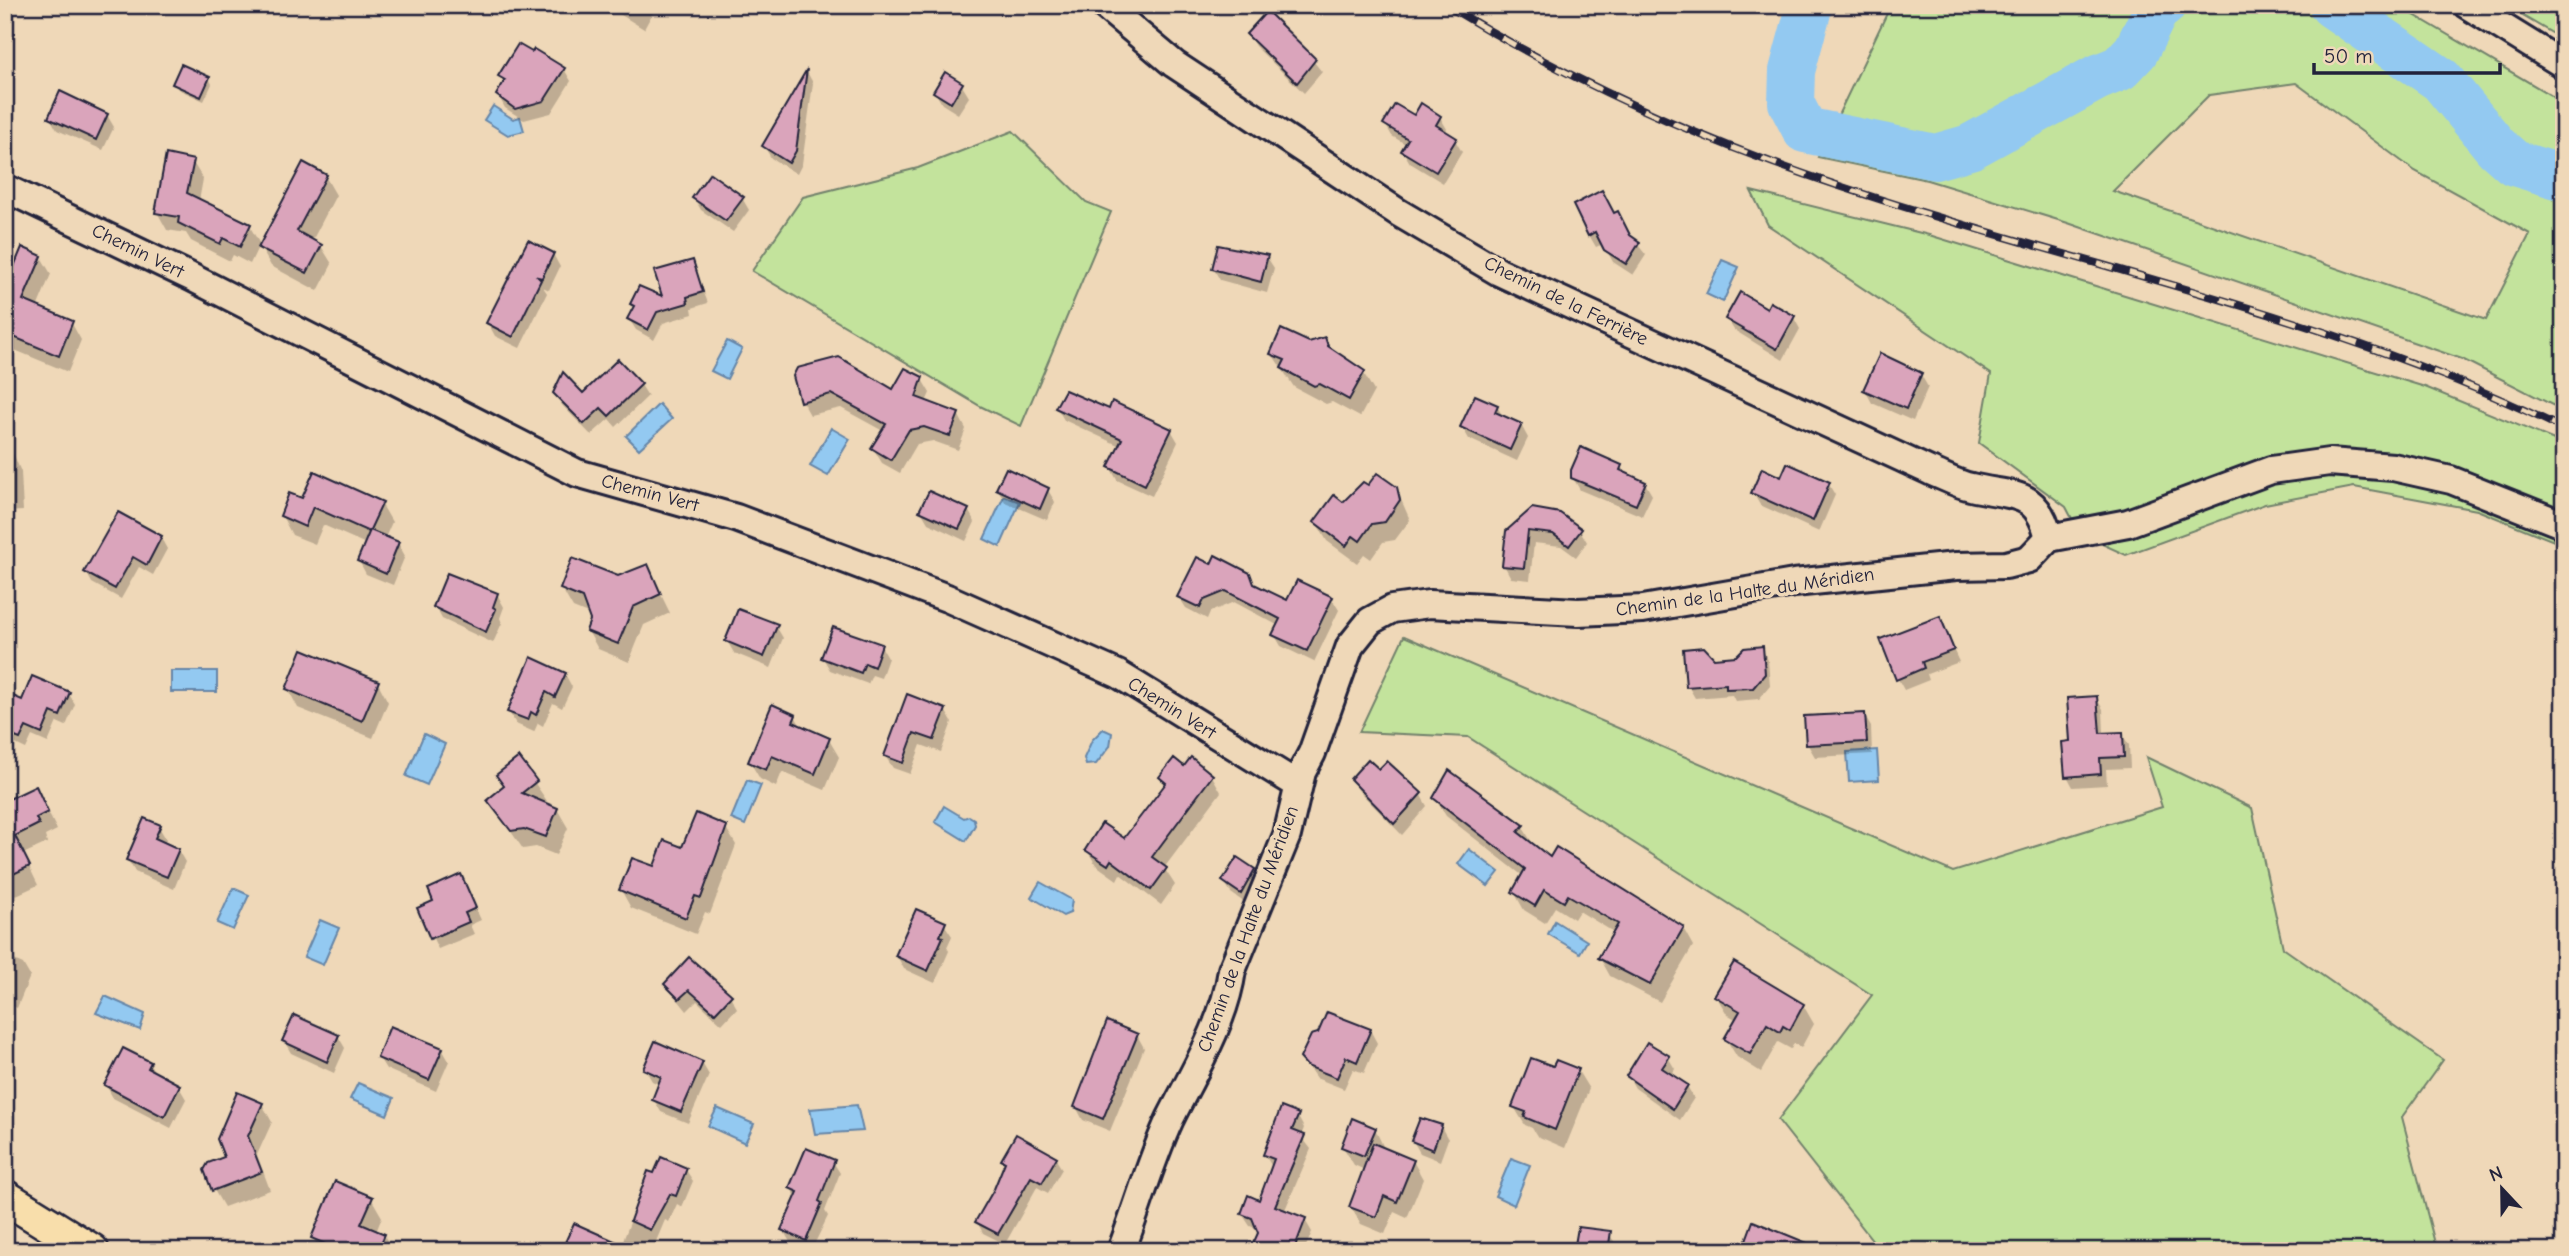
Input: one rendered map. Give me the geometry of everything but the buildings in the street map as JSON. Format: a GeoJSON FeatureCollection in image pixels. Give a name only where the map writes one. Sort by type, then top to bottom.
{"type":"FeatureCollection","features":[{"type":"Feature","properties":{"kind":"main road"},"geometry":{"type":"LineString","coordinates":[[5,1197],[92,1251]]}},
{"type":"Feature","properties":{"kind":"street","name":"Chemin de la Ferrière"},"geometry":{"type":"LineString","coordinates":[[1104,5],[1174,64],[1398,213],[1499,272],[1930,471],[1970,487],[2004,491],[2029,500],[2040,510],[2049,538]]}},
{"type":"Feature","properties":{"kind":"street"},"geometry":{"type":"LineString","coordinates":[[2467,5],[2564,65]]}},
{"type":"Feature","properties":{"kind":"street","name":"Chemin Vert"},"geometry":{"type":"LineString","coordinates":[[5,188],[189,276],[577,473],[748,523],[947,598],[1118,674],[1298,785]]}},
{"type":"Feature","properties":{"kind":"street"},"geometry":{"type":"LineString","coordinates":[[2049,538],[2127,523],[2272,470],[2329,462],[2393,467],[2452,480],[2564,525]]}},
{"type":"Feature","properties":{"kind":"street","name":"Chemin de la Halte du Méridien"},"geometry":{"type":"LineString","coordinates":[[1121,1251],[1136,1212],[1138,1197],[1170,1119],[1186,1091],[1229,989],[1232,970],[1287,835],[1297,803],[1298,785],[1350,646],[1370,621],[1392,609],[1429,604],[1578,612],[1643,609],[1794,583],[1956,566],[2006,565],[2029,559],[2049,538]]}},
{"type":"Feature","properties":{"kind":"green space"},"geometry":{"type":"Polygon","coordinates":[[[1891,5],[2397,5],[2564,103],[2564,411],[2462,359],[2068,223],[1927,180],[1818,157],[1891,5]],[[2296,83],[2209,95],[2113,191],[2486,320],[2530,234],[2415,171],[2296,83]]]}},
{"type":"Feature","properties":{"kind":"green space"},"geometry":{"type":"Polygon","coordinates":[[[2504,5],[2564,5],[2564,40],[2504,5]]]}},
{"type":"Feature","properties":{"kind":"green space"},"geometry":{"type":"Polygon","coordinates":[[[1013,131],[1086,202],[1111,212],[1021,426],[980,406],[752,271],[803,197],[918,168],[1013,131]]]}},
{"type":"Feature","properties":{"kind":"green space"},"geometry":{"type":"Polygon","coordinates":[[[1751,191],[1929,235],[2425,387],[2564,444],[2564,545],[2477,510],[2354,487],[2265,504],[2126,555],[2080,534],[2066,507],[1979,443],[1991,374],[1768,225],[1751,191]]]}},
{"type":"Feature","properties":{"kind":"green space"},"geometry":{"type":"Polygon","coordinates":[[[1404,636],[1953,872],[2162,807],[2146,757],[2252,808],[2283,948],[2443,1060],[2402,1117],[2437,1251],[1881,1251],[1778,1120],[1872,995],[1468,737],[1359,732],[1404,636]]]}},
{"type":"Feature","properties":{"kind":"water"},"geometry":{"type":"Polygon","coordinates":[[[493,106],[513,119],[520,117],[524,131],[508,135],[484,120],[493,106]]]}},
{"type":"Feature","properties":{"kind":"water"},"geometry":{"type":"Polygon","coordinates":[[[1722,260],[1739,267],[1723,302],[1706,294],[1722,260]]]}},
{"type":"Feature","properties":{"kind":"water"},"geometry":{"type":"Polygon","coordinates":[[[727,341],[742,349],[727,379],[711,371],[727,341]]]}},
{"type":"Feature","properties":{"kind":"water"},"geometry":{"type":"Polygon","coordinates":[[[659,404],[672,419],[639,449],[626,436],[659,404]]]}},
{"type":"Feature","properties":{"kind":"water"},"geometry":{"type":"Polygon","coordinates":[[[831,428],[850,439],[828,476],[810,466],[831,428]]]}},
{"type":"Feature","properties":{"kind":"water"},"geometry":{"type":"Polygon","coordinates":[[[1004,496],[1020,502],[1000,547],[984,539],[1004,496]]]}},
{"type":"Feature","properties":{"kind":"water"},"geometry":{"type":"Polygon","coordinates":[[[171,671],[217,671],[217,692],[171,692],[171,671]]]}},
{"type":"Feature","properties":{"kind":"water"},"geometry":{"type":"Polygon","coordinates":[[[1103,729],[1112,733],[1110,746],[1096,764],[1086,765],[1084,758],[1092,740],[1103,729]]]}},
{"type":"Feature","properties":{"kind":"water"},"geometry":{"type":"Polygon","coordinates":[[[424,734],[445,744],[427,785],[406,776],[424,734]]]}},
{"type":"Feature","properties":{"kind":"water"},"geometry":{"type":"Polygon","coordinates":[[[1877,750],[1879,780],[1849,782],[1847,752],[1877,750]]]}},
{"type":"Feature","properties":{"kind":"water"},"geometry":{"type":"Polygon","coordinates":[[[747,780],[761,785],[745,825],[731,819],[747,780]]]}},
{"type":"Feature","properties":{"kind":"water"},"geometry":{"type":"Polygon","coordinates":[[[944,806],[964,818],[969,816],[974,819],[975,825],[966,841],[935,822],[944,806]]]}},
{"type":"Feature","properties":{"kind":"water"},"geometry":{"type":"Polygon","coordinates":[[[1469,849],[1499,872],[1488,886],[1458,864],[1469,849]]]}},
{"type":"Feature","properties":{"kind":"water"},"geometry":{"type":"Polygon","coordinates":[[[1040,882],[1072,900],[1070,913],[1063,916],[1031,897],[1040,882]]]}},
{"type":"Feature","properties":{"kind":"water"},"geometry":{"type":"Polygon","coordinates":[[[233,888],[249,895],[233,930],[217,923],[233,888]]]}},
{"type":"Feature","properties":{"kind":"water"},"geometry":{"type":"Polygon","coordinates":[[[320,920],[339,928],[323,965],[304,957],[320,920]]]}},
{"type":"Feature","properties":{"kind":"water"},"geometry":{"type":"Polygon","coordinates":[[[1555,921],[1587,941],[1580,953],[1548,934],[1555,921]]]}},
{"type":"Feature","properties":{"kind":"water"},"geometry":{"type":"Polygon","coordinates":[[[105,996],[145,1014],[140,1030],[96,1013],[105,996]]]}},
{"type":"Feature","properties":{"kind":"water"},"geometry":{"type":"Polygon","coordinates":[[[358,1083],[394,1098],[387,1115],[350,1099],[358,1083]]]}},
{"type":"Feature","properties":{"kind":"water"},"geometry":{"type":"Polygon","coordinates":[[[857,1105],[863,1131],[815,1134],[810,1109],[857,1105]]]}},
{"type":"Feature","properties":{"kind":"water"},"geometry":{"type":"Polygon","coordinates":[[[717,1108],[754,1124],[745,1143],[708,1126],[717,1108]]]}},
{"type":"Feature","properties":{"kind":"water"},"geometry":{"type":"Polygon","coordinates":[[[1511,1158],[1530,1165],[1514,1205],[1495,1196],[1511,1158]]]}},
{"type":"Feature","properties":{"kind":"waterway"},"geometry":{"type":"LineString","coordinates":[[1806,5],[1808,12],[1792,71],[1791,103],[1805,130],[1935,157],[1970,147],[2096,78],[2120,68],[2136,51],[2156,10],[2163,5]]}},
{"type":"Feature","properties":{"kind":"waterway"},"geometry":{"type":"LineString","coordinates":[[2332,5],[2441,80],[2496,147],[2514,163],[2564,178]]}},
{"type":"Feature","properties":{"kind":"railway"},"geometry":{"type":"LineString","coordinates":[[1446,5],[1599,89],[1760,158],[1860,193],[2165,283],[2368,347],[2467,385],[2564,429]]}}]}
